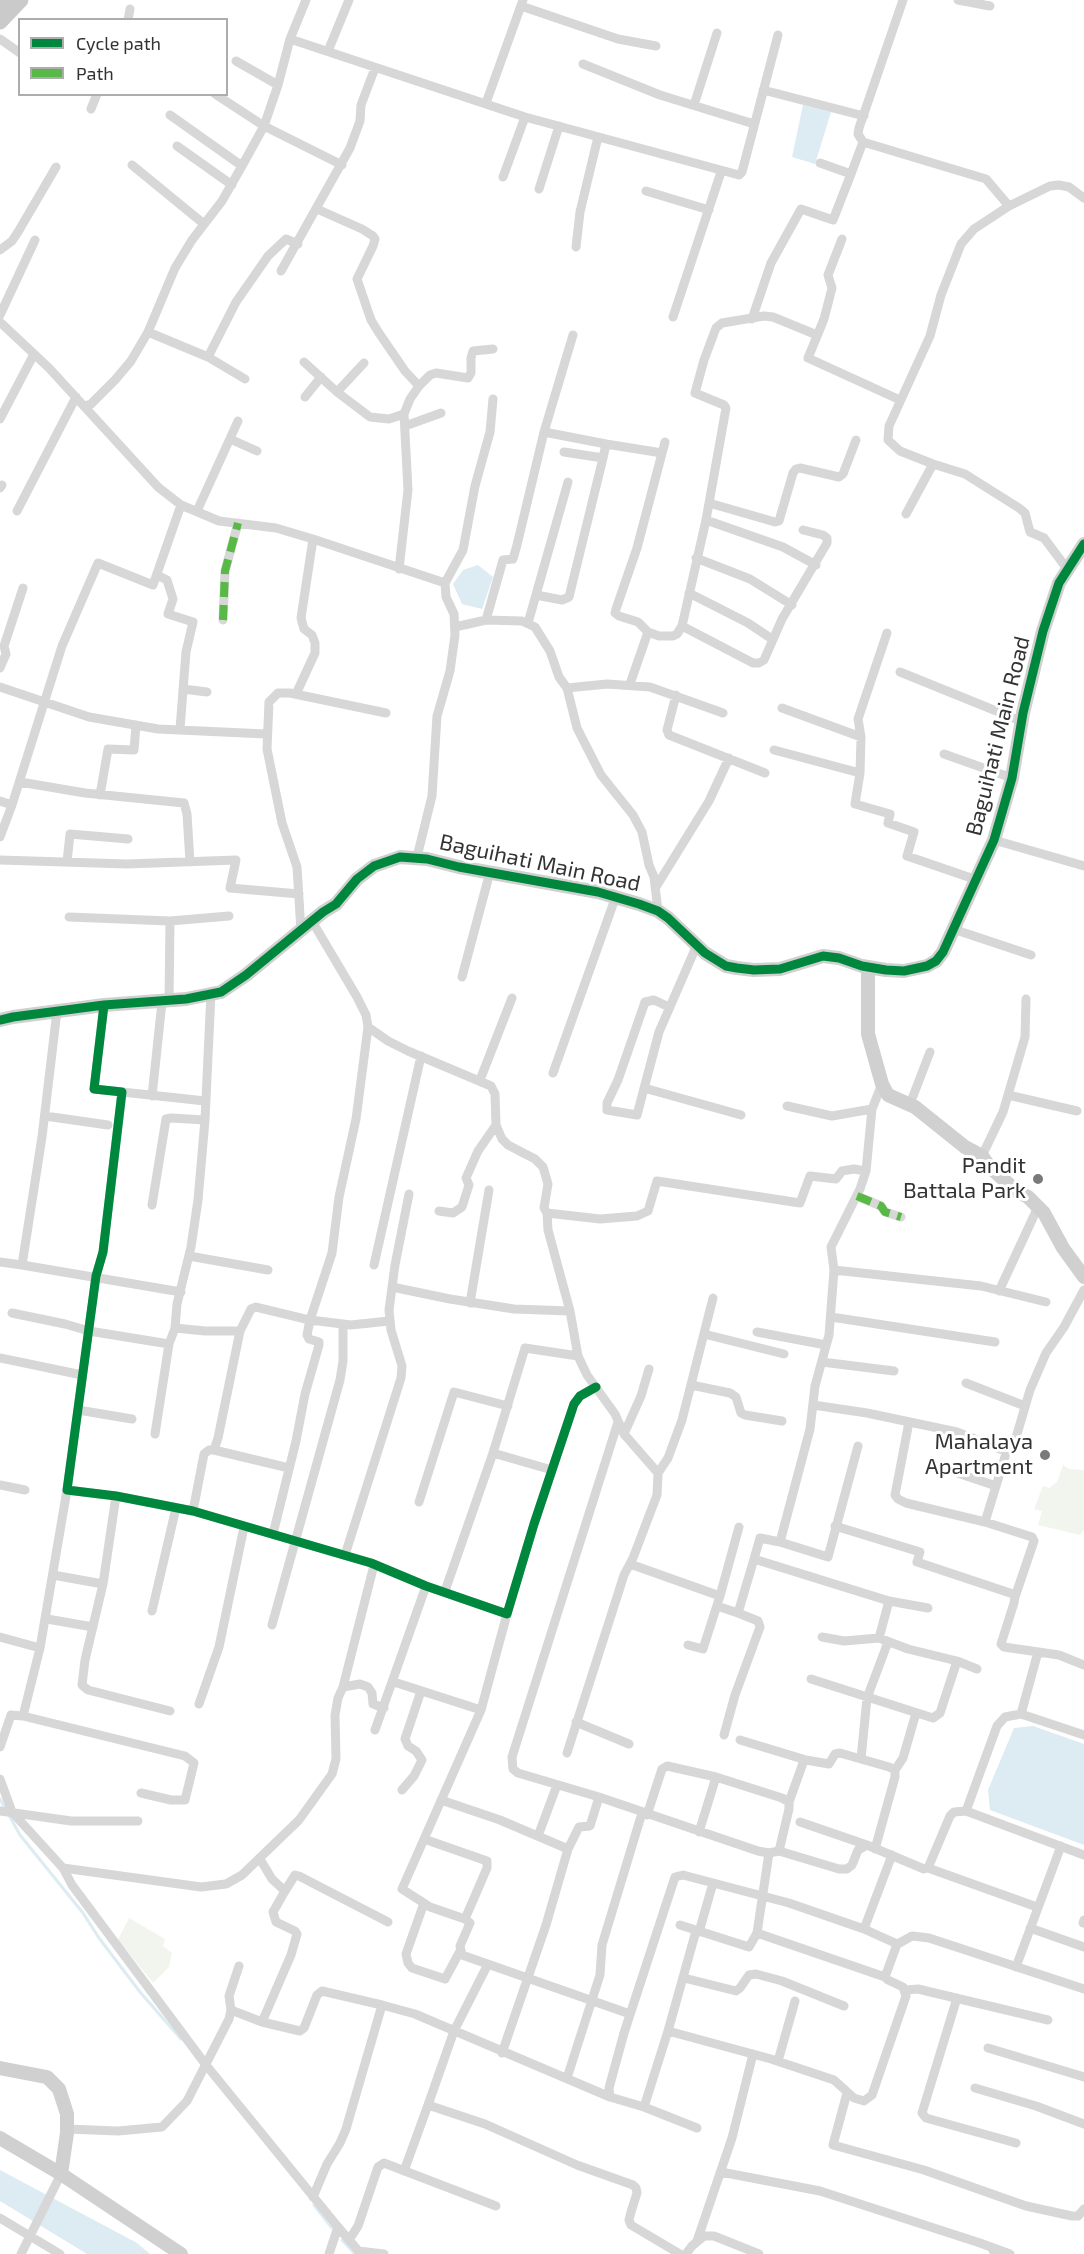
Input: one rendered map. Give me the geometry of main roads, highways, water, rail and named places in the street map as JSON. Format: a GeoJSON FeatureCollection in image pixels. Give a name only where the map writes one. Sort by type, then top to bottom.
{"type":"FeatureCollection","features":[{"type":"Feature","properties":{"kind":"main road"},"geometry":{"type":"LineString","coordinates":[[0,6],[6,0]]}},
{"type":"Feature","properties":{"kind":"main road"},"geometry":{"type":"LineString","coordinates":[[0,22],[21,0]]}},
{"type":"Feature","properties":{"kind":"waterway"},"geometry":{"type":"LineString","coordinates":[[0,1799],[20,1835],[83,1913],[140,1992],[181,2039]]}},
{"type":"Feature","properties":{"kind":"waterway"},"geometry":{"type":"LineString","coordinates":[[314,2205],[332,2228]]}},
{"type":"Feature","properties":{"kind":"waterway"},"geometry":{"type":"LineString","coordinates":[[342,2240],[355,2254]]}},
{"type":"Feature","properties":{"kind":"place","name":"Pandit Battala Park"},"geometry":{"type":"Point","coordinates":[1038,1179]}},
{"type":"Feature","properties":{"kind":"place","name":"Mahalaya Apartment"},"geometry":{"type":"Point","coordinates":[1045,1455]}}]}
